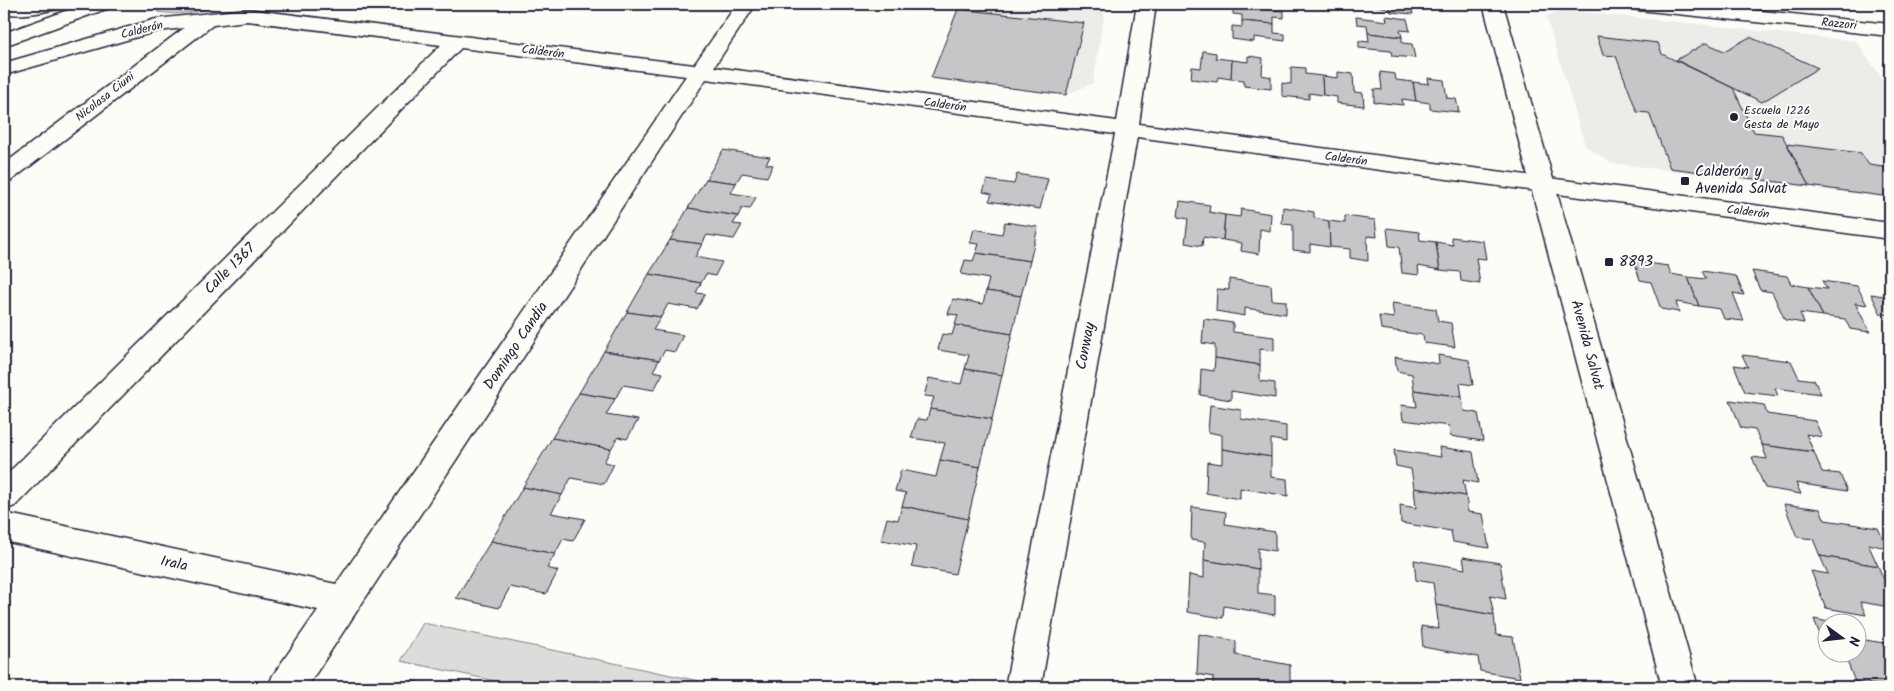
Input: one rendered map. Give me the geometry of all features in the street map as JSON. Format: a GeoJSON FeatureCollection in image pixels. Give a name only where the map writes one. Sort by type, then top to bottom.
{"type":"FeatureCollection","features":[{"type":"Feature","properties":{"kind":"main road"},"geometry":{"type":"LineString","coordinates":[[4,7],[14,8],[54,4]]}},
{"type":"Feature","properties":{"kind":"main road"},"geometry":{"type":"LineString","coordinates":[[4,25],[62,4]]}},
{"type":"Feature","properties":{"kind":"main road"},"geometry":{"type":"LineString","coordinates":[[4,40],[102,4]]}},
{"type":"Feature","properties":{"kind":"main road","name":"Domingo Candia"},"geometry":{"type":"LineString","coordinates":[[286,687],[746,4]]}},
{"type":"Feature","properties":{"kind":"main road","name":"Conway"},"geometry":{"type":"LineString","coordinates":[[1023,687],[1127,129],[1147,4]]}},
{"type":"Feature","properties":{"kind":"main road","name":"Avenida Salvat"},"geometry":{"type":"LineString","coordinates":[[1493,4],[1680,687]]}},
{"type":"Feature","properties":{"kind":"main road","name":"Razzori"},"geometry":{"type":"LineString","coordinates":[[1638,4],[1890,30]]}},
{"type":"Feature","properties":{"kind":"main road","name":"Calderón"},"geometry":{"type":"LineString","coordinates":[[4,69],[156,25],[247,15],[700,72],[1890,231]]}},
{"type":"Feature","properties":{"kind":"main road","name":"Nicolasa Ciuni"},"geometry":{"type":"LineString","coordinates":[[4,175],[207,19]]}},
{"type":"Feature","properties":{"kind":"main road","name":"Calle 1367"},"geometry":{"type":"LineString","coordinates":[[4,497],[457,41]]}},
{"type":"Feature","properties":{"kind":"main road","name":"Irala"},"geometry":{"type":"LineString","coordinates":[[4,527],[344,601]]}},
{"type":"Feature","properties":{"kind":"shaded area"},"geometry":{"type":"Polygon","coordinates":[[[161,4],[224,4],[200,11],[166,13],[158,12],[161,4]]]}},
{"type":"Feature","properties":{"kind":"shaded area"},"geometry":{"type":"Polygon","coordinates":[[[960,4],[1106,4],[1093,83],[1066,95],[931,78],[960,4]]]}},
{"type":"Feature","properties":{"kind":"shaded area","name":"Escuela 1226 Gesta de Mayo"},"geometry":{"type":"Polygon","coordinates":[[[1562,10],[1856,41],[1890,90],[1890,198],[1610,163],[1585,145],[1546,16],[1562,10]]]}},
{"type":"Feature","properties":{"kind":"shaded area"},"geometry":{"type":"Polygon","coordinates":[[[423,623],[728,687],[524,687],[401,661],[423,623]]]}},
{"type":"Feature","properties":{"kind":"building"},"geometry":{"type":"Polygon","coordinates":[[[1233,4],[1254,4],[1254,8],[1284,11],[1284,18],[1274,17],[1274,24],[1242,21],[1242,15],[1233,14],[1233,4]]]}},
{"type":"Feature","properties":{"kind":"building"},"geometry":{"type":"Polygon","coordinates":[[[1361,4],[1411,4],[1413,14],[1391,12],[1390,8],[1361,4]]]}},
{"type":"Feature","properties":{"kind":"building"},"geometry":{"type":"Polygon","coordinates":[[[958,9],[1084,23],[1066,95],[931,78],[958,9]]]}},
{"type":"Feature","properties":{"kind":"building"},"geometry":{"type":"Polygon","coordinates":[[[1386,16],[1407,19],[1410,31],[1400,30],[1402,37],[1368,33],[1367,25],[1357,24],[1356,17],[1387,21],[1386,16]]]}},
{"type":"Feature","properties":{"kind":"building"},"geometry":{"type":"Polygon","coordinates":[[[1242,21],[1274,24],[1274,33],[1285,34],[1285,41],[1254,37],[1254,42],[1232,39],[1232,26],[1242,27],[1242,21]]]}},
{"type":"Feature","properties":{"kind":"building"},"geometry":{"type":"Polygon","coordinates":[[[1368,33],[1402,37],[1402,43],[1412,44],[1415,58],[1392,56],[1391,51],[1359,48],[1359,41],[1369,42],[1368,33]]]}},
{"type":"Feature","properties":{"kind":"building"},"geometry":{"type":"Polygon","coordinates":[[[1597,36],[1658,43],[1662,54],[1733,88],[1754,132],[1782,135],[1809,186],[1670,168],[1649,113],[1637,112],[1616,56],[1603,55],[1597,36]]]}},
{"type":"Feature","properties":{"kind":"building"},"geometry":{"type":"Polygon","coordinates":[[[1750,37],[1818,68],[1762,102],[1676,60],[1706,43],[1724,51],[1750,37]]]}},
{"type":"Feature","properties":{"kind":"building"},"geometry":{"type":"Polygon","coordinates":[[[1203,51],[1216,53],[1216,58],[1232,60],[1231,79],[1218,77],[1217,82],[1191,79],[1192,67],[1201,68],[1203,51]]]}},
{"type":"Feature","properties":{"kind":"building"},"geometry":{"type":"Polygon","coordinates":[[[1248,56],[1263,58],[1262,75],[1271,77],[1271,89],[1244,86],[1244,80],[1231,79],[1232,60],[1248,62],[1248,56]]]}},
{"type":"Feature","properties":{"kind":"building"},"geometry":{"type":"Polygon","coordinates":[[[1291,67],[1305,68],[1305,74],[1322,76],[1323,95],[1309,93],[1309,99],[1282,96],[1282,83],[1291,84],[1291,67]]]}},
{"type":"Feature","properties":{"kind":"building"},"geometry":{"type":"Polygon","coordinates":[[[1338,72],[1353,74],[1354,92],[1363,93],[1364,106],[1337,103],[1337,97],[1323,95],[1322,76],[1338,78],[1338,72]]]}},
{"type":"Feature","properties":{"kind":"building"},"geometry":{"type":"Polygon","coordinates":[[[1380,72],[1395,74],[1396,80],[1413,82],[1416,101],[1402,99],[1403,105],[1374,102],[1374,89],[1382,90],[1380,72]]]}},
{"type":"Feature","properties":{"kind":"building"},"geometry":{"type":"Polygon","coordinates":[[[1428,78],[1444,80],[1447,98],[1456,99],[1459,112],[1430,109],[1430,103],[1416,101],[1413,82],[1429,84],[1428,78]]]}},
{"type":"Feature","properties":{"kind":"building"},"geometry":{"type":"Polygon","coordinates":[[[1787,144],[1861,153],[1869,165],[1890,168],[1890,197],[1809,186],[1787,144]]]}},
{"type":"Feature","properties":{"kind":"building"},"geometry":{"type":"Polygon","coordinates":[[[723,150],[770,157],[766,164],[773,165],[767,177],[742,173],[736,183],[706,179],[723,150]]]}},
{"type":"Feature","properties":{"kind":"building"},"geometry":{"type":"Polygon","coordinates":[[[1017,174],[1048,179],[1040,209],[989,201],[992,194],[983,192],[987,180],[1014,184],[1017,174]]]}},
{"type":"Feature","properties":{"kind":"building"},"geometry":{"type":"Polygon","coordinates":[[[706,179],[736,183],[731,193],[756,197],[750,209],[742,208],[738,216],[688,208],[706,179]]]}},
{"type":"Feature","properties":{"kind":"building"},"geometry":{"type":"Polygon","coordinates":[[[1180,201],[1210,205],[1209,212],[1225,215],[1223,240],[1203,237],[1202,246],[1185,243],[1188,219],[1178,217],[1180,201]]]}},
{"type":"Feature","properties":{"kind":"building"},"geometry":{"type":"Polygon","coordinates":[[[1283,207],[1314,212],[1314,218],[1329,221],[1330,247],[1310,244],[1310,252],[1293,250],[1293,225],[1282,224],[1283,207]]]}},
{"type":"Feature","properties":{"kind":"building"},"geometry":{"type":"Polygon","coordinates":[[[688,208],[738,216],[733,224],[742,225],[734,239],[707,235],[702,244],[670,240],[688,208]]]}},
{"type":"Feature","properties":{"kind":"building"},"geometry":{"type":"Polygon","coordinates":[[[1241,209],[1271,214],[1270,231],[1260,229],[1259,254],[1241,251],[1242,243],[1223,240],[1225,215],[1240,217],[1241,209]]]}},
{"type":"Feature","properties":{"kind":"building"},"geometry":{"type":"Polygon","coordinates":[[[1345,216],[1375,220],[1377,237],[1367,236],[1368,261],[1350,258],[1350,249],[1330,247],[1329,221],[1345,223],[1345,216]]]}},
{"type":"Feature","properties":{"kind":"building"},"geometry":{"type":"Polygon","coordinates":[[[1005,222],[1038,227],[1030,261],[976,253],[979,244],[970,243],[974,229],[1002,234],[1005,222]]]}},
{"type":"Feature","properties":{"kind":"building"},"geometry":{"type":"Polygon","coordinates":[[[1387,228],[1419,232],[1420,240],[1436,242],[1440,270],[1418,266],[1419,275],[1402,273],[1399,247],[1389,246],[1387,228]]]}},
{"type":"Feature","properties":{"kind":"building"},"geometry":{"type":"Polygon","coordinates":[[[1451,237],[1483,241],[1486,259],[1476,258],[1480,284],[1461,281],[1460,272],[1440,270],[1436,242],[1453,245],[1451,237]]]}},
{"type":"Feature","properties":{"kind":"building"},"geometry":{"type":"Polygon","coordinates":[[[670,240],[702,244],[695,257],[722,262],[715,276],[706,274],[701,283],[649,274],[670,240]]]}},
{"type":"Feature","properties":{"kind":"building"},"geometry":{"type":"Polygon","coordinates":[[[976,253],[1030,261],[1021,296],[986,291],[989,279],[961,274],[965,260],[973,261],[976,253]]]}},
{"type":"Feature","properties":{"kind":"building"},"geometry":{"type":"Polygon","coordinates":[[[1634,261],[1668,266],[1671,274],[1688,277],[1699,306],[1676,302],[1679,312],[1661,309],[1651,282],[1640,280],[1634,261]]]}},
{"type":"Feature","properties":{"kind":"building"},"geometry":{"type":"Polygon","coordinates":[[[1702,271],[1736,276],[1744,295],[1733,293],[1744,321],[1724,319],[1720,309],[1699,306],[1688,277],[1706,279],[1702,271]]]}},
{"type":"Feature","properties":{"kind":"building"},"geometry":{"type":"Polygon","coordinates":[[[1752,271],[1787,276],[1791,284],[1808,287],[1823,316],[1800,313],[1804,323],[1785,320],[1772,292],[1760,290],[1752,271]]]}},
{"type":"Feature","properties":{"kind":"building"},"geometry":{"type":"Polygon","coordinates":[[[649,274],[701,283],[696,293],[705,294],[697,309],[668,304],[661,317],[627,312],[649,274]]]}},
{"type":"Feature","properties":{"kind":"building"},"geometry":{"type":"Polygon","coordinates":[[[1229,279],[1271,285],[1272,300],[1286,301],[1286,314],[1245,308],[1245,316],[1216,311],[1217,289],[1229,290],[1229,279]]]}},
{"type":"Feature","properties":{"kind":"building"},"geometry":{"type":"Polygon","coordinates":[[[1822,281],[1857,286],[1867,305],[1855,303],[1870,332],[1850,329],[1845,319],[1823,316],[1808,287],[1827,289],[1822,281]]]}},
{"type":"Feature","properties":{"kind":"building"},"geometry":{"type":"Polygon","coordinates":[[[986,291],[1021,296],[1012,334],[955,325],[958,315],[948,314],[953,299],[983,304],[986,291]]]}},
{"type":"Feature","properties":{"kind":"building"},"geometry":{"type":"Polygon","coordinates":[[[1871,294],[1890,297],[1890,315],[1881,314],[1871,294]]]}},
{"type":"Feature","properties":{"kind":"building"},"geometry":{"type":"Polygon","coordinates":[[[1392,303],[1436,309],[1438,321],[1451,323],[1455,347],[1424,343],[1423,335],[1381,329],[1379,316],[1394,318],[1392,303]]]}},
{"type":"Feature","properties":{"kind":"building"},"geometry":{"type":"Polygon","coordinates":[[[627,312],[661,317],[653,330],[683,335],[675,352],[665,350],[659,360],[604,351],[627,312]]]}},
{"type":"Feature","properties":{"kind":"building"},"geometry":{"type":"Polygon","coordinates":[[[1204,319],[1233,323],[1233,332],[1274,337],[1274,351],[1260,349],[1260,365],[1215,358],[1215,345],[1202,343],[1204,319]]]}},
{"type":"Feature","properties":{"kind":"building"},"geometry":{"type":"Polygon","coordinates":[[[955,325],[1012,334],[1002,375],[965,369],[969,355],[938,350],[942,334],[952,335],[955,325]]]}},
{"type":"Feature","properties":{"kind":"building"},"geometry":{"type":"Polygon","coordinates":[[[604,351],[659,360],[653,371],[663,373],[654,390],[623,385],[615,399],[579,393],[604,351]]]}},
{"type":"Feature","properties":{"kind":"building"},"geometry":{"type":"Polygon","coordinates":[[[1438,355],[1469,360],[1473,385],[1460,383],[1462,397],[1414,390],[1412,374],[1397,371],[1395,357],[1439,364],[1438,355]]]}},
{"type":"Feature","properties":{"kind":"building"},"geometry":{"type":"Polygon","coordinates":[[[1742,355],[1791,361],[1799,378],[1814,380],[1821,394],[1775,388],[1778,396],[1745,392],[1734,365],[1748,367],[1742,355]]]}},
{"type":"Feature","properties":{"kind":"building"},"geometry":{"type":"Polygon","coordinates":[[[1215,358],[1260,365],[1260,381],[1275,383],[1275,398],[1231,391],[1231,400],[1200,395],[1201,369],[1214,371],[1215,358]]]}},
{"type":"Feature","properties":{"kind":"building"},"geometry":{"type":"Polygon","coordinates":[[[965,369],[1002,375],[992,419],[930,409],[934,397],[924,396],[929,378],[961,384],[965,369]]]}},
{"type":"Feature","properties":{"kind":"building"},"geometry":{"type":"Polygon","coordinates":[[[1414,390],[1462,397],[1464,411],[1478,413],[1483,441],[1450,436],[1449,426],[1403,420],[1401,405],[1417,407],[1414,390]]]}},
{"type":"Feature","properties":{"kind":"building"},"geometry":{"type":"Polygon","coordinates":[[[579,393],[615,399],[606,415],[638,420],[627,439],[618,437],[611,449],[552,438],[579,393]]]}},
{"type":"Feature","properties":{"kind":"building"},"geometry":{"type":"Polygon","coordinates":[[[1730,400],[1764,405],[1767,414],[1815,421],[1822,437],[1806,434],[1814,452],[1762,445],[1755,430],[1741,428],[1730,400]]]}},
{"type":"Feature","properties":{"kind":"building"},"geometry":{"type":"Polygon","coordinates":[[[1210,405],[1241,410],[1241,419],[1286,426],[1286,442],[1271,439],[1271,457],[1222,449],[1222,435],[1208,432],[1210,405]]]}},
{"type":"Feature","properties":{"kind":"building"},"geometry":{"type":"Polygon","coordinates":[[[930,409],[992,419],[980,467],[940,460],[945,443],[911,438],[917,419],[927,420],[930,409]]]}},
{"type":"Feature","properties":{"kind":"building"},"geometry":{"type":"Polygon","coordinates":[[[552,438],[611,449],[604,462],[614,464],[604,484],[571,478],[562,495],[523,487],[552,438]]]}},
{"type":"Feature","properties":{"kind":"building"},"geometry":{"type":"Polygon","coordinates":[[[1762,445],[1814,452],[1822,472],[1840,474],[1847,491],[1796,483],[1801,494],[1765,488],[1752,457],[1767,459],[1762,445]]]}},
{"type":"Feature","properties":{"kind":"building"},"geometry":{"type":"Polygon","coordinates":[[[1439,447],[1473,452],[1478,483],[1463,480],[1466,496],[1414,488],[1411,469],[1396,466],[1394,450],[1441,457],[1439,447]]]}},
{"type":"Feature","properties":{"kind":"building"},"geometry":{"type":"Polygon","coordinates":[[[1222,449],[1271,457],[1271,477],[1287,479],[1288,496],[1240,488],[1240,499],[1206,493],[1207,462],[1222,464],[1222,449]]]}},
{"type":"Feature","properties":{"kind":"building"},"geometry":{"type":"Polygon","coordinates":[[[940,460],[980,467],[968,519],[902,506],[906,493],[895,491],[901,470],[936,477],[940,460]]]}},
{"type":"Feature","properties":{"kind":"building"},"geometry":{"type":"Polygon","coordinates":[[[523,487],[562,495],[551,513],[585,519],[573,541],[563,539],[555,554],[491,541],[523,487]]]}},
{"type":"Feature","properties":{"kind":"building"},"geometry":{"type":"Polygon","coordinates":[[[1414,488],[1466,496],[1468,512],[1483,514],[1489,548],[1453,542],[1451,531],[1401,523],[1400,505],[1416,508],[1414,488]]]}},
{"type":"Feature","properties":{"kind":"building"},"geometry":{"type":"Polygon","coordinates":[[[1784,504],[1820,509],[1825,520],[1878,528],[1887,548],[1868,544],[1878,566],[1820,556],[1813,539],[1797,537],[1784,504]]]}},
{"type":"Feature","properties":{"kind":"building"},"geometry":{"type":"Polygon","coordinates":[[[902,506],[968,519],[955,574],[912,566],[916,546],[881,540],[887,518],[898,520],[902,506]]]}},
{"type":"Feature","properties":{"kind":"building"},"geometry":{"type":"Polygon","coordinates":[[[1192,507],[1226,512],[1225,524],[1275,532],[1275,551],[1258,548],[1258,569],[1204,560],[1205,542],[1191,540],[1192,507]]]}},
{"type":"Feature","properties":{"kind":"building"},"geometry":{"type":"Polygon","coordinates":[[[491,541],[555,554],[547,568],[558,571],[546,594],[510,587],[499,608],[456,598],[491,541]]]}},
{"type":"Feature","properties":{"kind":"building"},"geometry":{"type":"Polygon","coordinates":[[[1820,556],[1878,566],[1888,589],[1890,589],[1890,607],[1860,602],[1866,614],[1826,608],[1811,571],[1828,574],[1820,556]]]}},
{"type":"Feature","properties":{"kind":"building"},"geometry":{"type":"Polygon","coordinates":[[[1463,557],[1500,563],[1506,599],[1490,596],[1494,615],[1436,605],[1433,583],[1416,580],[1414,560],[1465,569],[1463,557]]]}},
{"type":"Feature","properties":{"kind":"building"},"geometry":{"type":"Polygon","coordinates":[[[1204,560],[1258,569],[1258,593],[1275,595],[1275,615],[1224,606],[1223,618],[1187,612],[1189,575],[1204,578],[1204,560]]]}},
{"type":"Feature","properties":{"kind":"building"},"geometry":{"type":"Polygon","coordinates":[[[1436,605],[1494,615],[1496,635],[1513,637],[1520,678],[1480,671],[1478,657],[1423,647],[1421,626],[1439,629],[1436,605]]]}},
{"type":"Feature","properties":{"kind":"building"},"geometry":{"type":"Polygon","coordinates":[[[1199,634],[1236,641],[1236,655],[1290,665],[1290,687],[1272,684],[1272,687],[1213,687],[1213,677],[1197,674],[1199,634]]]}},
{"type":"Feature","properties":{"kind":"building"},"geometry":{"type":"Polygon","coordinates":[[[1866,640],[1890,644],[1890,687],[1855,682],[1848,664],[1866,664],[1866,640]]]}},
{"type":"Feature","properties":{"kind":"building"},"geometry":{"type":"Polygon","coordinates":[[[413,681],[439,687],[409,687],[413,681]]]}},
{"type":"Feature","properties":{"kind":"building"},"geometry":{"type":"Polygon","coordinates":[[[1855,682],[1884,687],[1857,687],[1855,682]]]}},
{"type":"Feature","properties":{"kind":"place","name":"Escuela 1226 Gesta de Mayo"},"geometry":{"type":"Point","coordinates":[1734,117]}},
{"type":"Feature","properties":{"kind":"place","name":"Calderón y Avenida Salvat"},"geometry":{"type":"Point","coordinates":[1685,181]}},
{"type":"Feature","properties":{"kind":"place","name":"8893"},"geometry":{"type":"Point","coordinates":[1609,262]}}]}
